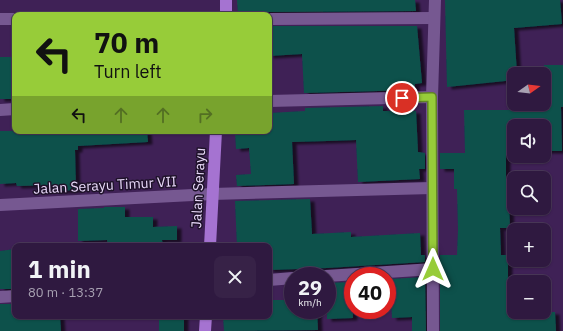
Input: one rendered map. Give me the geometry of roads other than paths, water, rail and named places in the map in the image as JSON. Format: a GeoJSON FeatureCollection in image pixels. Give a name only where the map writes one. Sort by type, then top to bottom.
{"type":"FeatureCollection","features":[{"type":"Feature","properties":{"kind":"main road"},"geometry":{"type":"LineString","coordinates":[[226,0],[226,12]]}},
{"type":"Feature","properties":{"kind":"main road","name":"Jalan Serayu"},"geometry":{"type":"LineString","coordinates":[[210,243],[216,134]]}},
{"type":"Feature","properties":{"kind":"main road"},"geometry":{"type":"LineString","coordinates":[[205,331],[206,319]]}},
{"type":"Feature","properties":{"kind":"street"},"geometry":{"type":"LineString","coordinates":[[433,331],[432,97],[435,0]]}},
{"type":"Feature","properties":{"kind":"street"},"geometry":{"type":"LineString","coordinates":[[272,19],[434,18]]}},
{"type":"Feature","properties":{"kind":"street"},"geometry":{"type":"LineString","coordinates":[[0,19],[12,19]]}},
{"type":"Feature","properties":{"kind":"street"},"geometry":{"type":"LineString","coordinates":[[272,101],[432,97]]}},
{"type":"Feature","properties":{"kind":"street"},"geometry":{"type":"LineString","coordinates":[[0,110],[12,109]]}},
{"type":"Feature","properties":{"kind":"street","name":"Jalan Serayu Timur VII"},"geometry":{"type":"LineString","coordinates":[[0,205],[212,194],[432,188]]}},
{"type":"Feature","properties":{"kind":"street"},"geometry":{"type":"LineString","coordinates":[[336,275],[433,269]]}},
{"type":"Feature","properties":{"kind":"street"},"geometry":{"type":"LineString","coordinates":[[272,280],[284,279]]}},
{"type":"Feature","properties":{"kind":"street"},"geometry":{"type":"LineString","coordinates":[[0,297],[12,296]]}}]}
